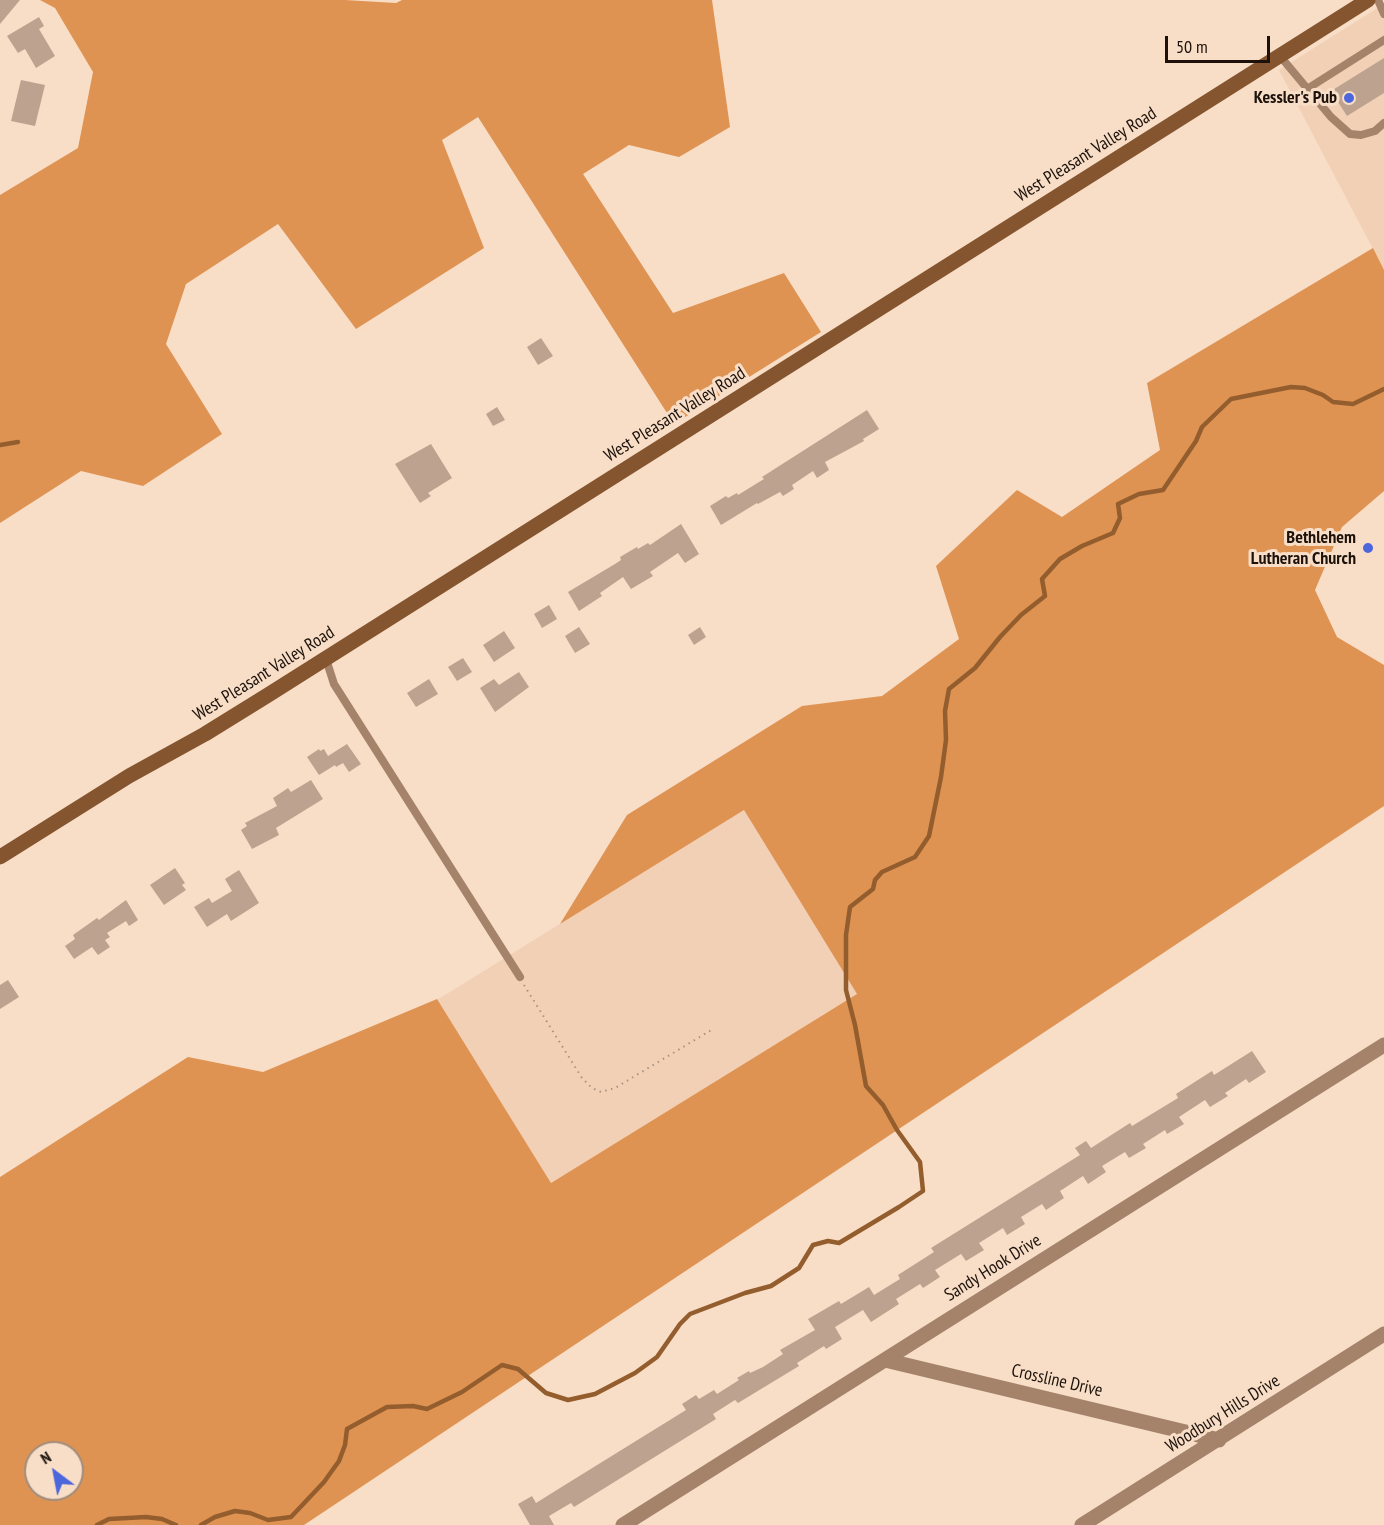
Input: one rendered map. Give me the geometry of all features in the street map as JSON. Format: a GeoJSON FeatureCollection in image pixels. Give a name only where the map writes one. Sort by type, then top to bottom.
{"type":"FeatureCollection","features":[{"type":"Feature","properties":{"kind":"main road","name":"West Pleasant Valley Road"},"geometry":{"type":"LineString","coordinates":[[0,857],[109,788],[205,734],[326,659],[1370,0]]}},
{"type":"Feature","properties":{"kind":"street","name":"Sandy Hook Drive"},"geometry":{"type":"LineString","coordinates":[[623,1525],[1384,1045]]}},
{"type":"Feature","properties":{"kind":"street","name":"Woodbury Hills Drive"},"geometry":{"type":"LineString","coordinates":[[1082,1525],[1384,1334]]}},
{"type":"Feature","properties":{"kind":"street","name":"Crossline Drive"},"geometry":{"type":"LineString","coordinates":[[885,1360],[1219,1440]]}},
{"type":"Feature","properties":{"kind":"lane"},"geometry":{"type":"LineString","coordinates":[[1370,0],[1384,14]]}},
{"type":"Feature","properties":{"kind":"lane"},"geometry":{"type":"LineString","coordinates":[[1307,88],[1384,40]]}},
{"type":"Feature","properties":{"kind":"lane"},"geometry":{"type":"LineString","coordinates":[[1280,56],[1331,117],[1350,134],[1361,135],[1375,131],[1384,123]]}},
{"type":"Feature","properties":{"kind":"lane"},"geometry":{"type":"LineString","coordinates":[[326,659],[334,684],[520,977]]}},
{"type":"Feature","properties":{"kind":"path"},"geometry":{"type":"LineString","coordinates":[[520,977],[582,1078],[592,1088],[601,1092],[615,1088],[714,1029]]}},
{"type":"Feature","properties":{"kind":"shaded area"},"geometry":{"type":"Polygon","coordinates":[[[40,0],[345,0],[396,3],[402,0],[712,0],[730,127],[679,157],[629,145],[583,174],[673,313],[784,273],[821,332],[674,424],[478,117],[442,140],[484,248],[356,329],[278,224],[186,284],[166,344],[222,434],[143,486],[81,471],[0,523],[0,195],[78,148],[93,72],[55,8],[40,0]]]}},
{"type":"Feature","properties":{"kind":"shaded area"},"geometry":{"type":"Polygon","coordinates":[[[1384,4],[1384,270],[1279,70],[1384,4]]]}},
{"type":"Feature","properties":{"kind":"shaded area"},"geometry":{"type":"Polygon","coordinates":[[[1373,248],[1384,270],[1384,491],[1342,527],[1315,590],[1337,637],[1384,665],[1384,806],[304,1525],[0,1525],[0,1177],[188,1057],[263,1072],[437,999],[551,1183],[857,994],[744,810],[560,924],[627,815],[802,706],[882,696],[959,639],[936,566],[1017,490],[1062,517],[1160,450],[1147,383],[1373,248]]]}},
{"type":"Feature","properties":{"kind":"shaded area"},"geometry":{"type":"Polygon","coordinates":[[[744,810],[857,994],[551,1183],[437,1000],[744,810]]]}},
{"type":"Feature","properties":{"kind":"building"},"geometry":{"type":"Polygon","coordinates":[[[0,0],[20,0],[0,24],[0,0]]]}},
{"type":"Feature","properties":{"kind":"building"},"geometry":{"type":"Polygon","coordinates":[[[39,17],[44,26],[39,29],[55,56],[36,68],[25,49],[18,53],[7,36],[39,17]]]}},
{"type":"Feature","properties":{"kind":"building"},"geometry":{"type":"Polygon","coordinates":[[[1384,58],[1384,93],[1347,116],[1331,91],[1384,58]]]}},
{"type":"Feature","properties":{"kind":"building"},"geometry":{"type":"Polygon","coordinates":[[[21,80],[45,85],[35,126],[11,121],[21,80]]]}},
{"type":"Feature","properties":{"kind":"building"},"geometry":{"type":"Polygon","coordinates":[[[541,338],[553,356],[538,365],[527,347],[541,338]]]}},
{"type":"Feature","properties":{"kind":"building"},"geometry":{"type":"Polygon","coordinates":[[[497,407],[505,420],[493,426],[486,414],[497,407]]]}},
{"type":"Feature","properties":{"kind":"building"},"geometry":{"type":"Polygon","coordinates":[[[867,410],[879,429],[863,439],[864,441],[825,462],[829,470],[817,478],[813,471],[792,485],[794,489],[783,496],[780,492],[721,525],[710,506],[726,496],[728,498],[737,493],[738,495],[764,479],[762,477],[867,410]]]}},
{"type":"Feature","properties":{"kind":"building"},"geometry":{"type":"Polygon","coordinates":[[[431,444],[452,478],[428,493],[431,496],[420,503],[395,464],[431,444]]]}},
{"type":"Feature","properties":{"kind":"building"},"geometry":{"type":"Polygon","coordinates":[[[681,524],[699,554],[685,563],[678,553],[650,572],[653,576],[631,589],[623,577],[600,593],[602,596],[579,611],[568,592],[621,560],[620,557],[637,547],[638,549],[648,543],[650,545],[681,524]]]}},
{"type":"Feature","properties":{"kind":"building"},"geometry":{"type":"Polygon","coordinates":[[[549,605],[557,619],[542,628],[534,614],[549,605]]]}},
{"type":"Feature","properties":{"kind":"building"},"geometry":{"type":"Polygon","coordinates":[[[579,627],[590,644],[575,653],[565,636],[579,627]]]}},
{"type":"Feature","properties":{"kind":"building"},"geometry":{"type":"Polygon","coordinates":[[[700,627],[706,637],[694,645],[688,635],[700,627]]]}},
{"type":"Feature","properties":{"kind":"building"},"geometry":{"type":"Polygon","coordinates":[[[504,631],[515,648],[494,662],[483,645],[504,631]]]}},
{"type":"Feature","properties":{"kind":"building"},"geometry":{"type":"Polygon","coordinates":[[[463,658],[472,672],[457,681],[448,667],[463,658]]]}},
{"type":"Feature","properties":{"kind":"building"},"geometry":{"type":"Polygon","coordinates":[[[519,672],[529,687],[495,712],[480,688],[494,679],[499,685],[519,672]]]}},
{"type":"Feature","properties":{"kind":"building"},"geometry":{"type":"Polygon","coordinates":[[[429,679],[438,694],[416,707],[407,693],[429,679]]]}},
{"type":"Feature","properties":{"kind":"building"},"geometry":{"type":"Polygon","coordinates":[[[347,744],[361,764],[349,772],[343,763],[319,775],[307,757],[319,749],[320,751],[324,749],[328,756],[347,744]]]}},
{"type":"Feature","properties":{"kind":"building"},"geometry":{"type":"Polygon","coordinates":[[[311,780],[323,799],[276,828],[279,835],[252,849],[241,830],[247,826],[245,823],[277,806],[273,798],[288,788],[291,792],[311,780]]]}},
{"type":"Feature","properties":{"kind":"building"},"geometry":{"type":"Polygon","coordinates":[[[175,868],[185,883],[182,885],[186,890],[164,905],[150,885],[175,868]]]}},
{"type":"Feature","properties":{"kind":"building"},"geometry":{"type":"Polygon","coordinates":[[[239,870],[259,903],[231,921],[227,914],[207,927],[194,907],[209,898],[212,903],[232,891],[225,879],[239,870]]]}},
{"type":"Feature","properties":{"kind":"building"},"geometry":{"type":"Polygon","coordinates":[[[126,900],[138,920],[129,926],[126,921],[107,933],[110,937],[105,940],[110,947],[98,955],[92,947],[74,959],[65,946],[75,939],[73,935],[97,918],[99,920],[126,900]]]}},
{"type":"Feature","properties":{"kind":"building"},"geometry":{"type":"Polygon","coordinates":[[[8,980],[19,997],[0,1009],[0,985],[8,980]]]}},
{"type":"Feature","properties":{"kind":"building"},"geometry":{"type":"Polygon","coordinates":[[[1252,1051],[1266,1072],[1249,1083],[1246,1079],[1225,1093],[1228,1096],[1210,1107],[1205,1100],[1179,1117],[1184,1124],[1167,1134],[1165,1130],[1143,1144],[1146,1148],[1129,1158],[1125,1152],[1102,1166],[1106,1172],[1088,1184],[1083,1176],[1060,1191],[1064,1198],[1046,1210],[1042,1204],[1021,1217],[1025,1224],[1007,1235],[1003,1228],[979,1243],[984,1250],[966,1261],[961,1254],[935,1270],[940,1277],[923,1288],[920,1284],[896,1299],[899,1304],[871,1322],[863,1310],[835,1327],[842,1339],[826,1349],[824,1346],[797,1363],[799,1366],[738,1403],[735,1400],[713,1414],[716,1419],[574,1507],[571,1503],[549,1516],[554,1525],[530,1525],[518,1504],[532,1496],[536,1503],[686,1410],[682,1404],[696,1395],[699,1399],[714,1390],[717,1394],[739,1380],[737,1378],[763,1367],[783,1354],[780,1350],[815,1330],[808,1319],[839,1301],[841,1304],[869,1287],[874,1295],[900,1279],[898,1275],[934,1252],[931,1248],[1080,1155],[1075,1148],[1086,1141],[1091,1148],[1130,1123],[1132,1126],[1178,1098],[1176,1094],[1212,1071],[1214,1075],[1252,1051]]]}},
{"type":"Feature","properties":{"kind":"waterway"},"geometry":{"type":"LineString","coordinates":[[201,1525],[215,1517],[235,1511],[250,1513],[268,1520],[291,1517],[324,1482],[339,1461],[345,1445],[347,1429],[387,1407],[413,1406],[427,1409],[462,1392],[502,1365],[518,1369],[546,1393],[568,1400],[595,1394],[635,1373],[657,1357],[680,1324],[690,1314],[745,1293],[771,1286],[799,1268],[813,1245],[828,1241],[839,1243],[923,1191],[920,1162],[897,1130],[883,1105],[866,1086],[846,990],[846,935],[850,907],[873,889],[875,880],[882,872],[915,857],[929,836],[941,777],[946,740],[945,711],[949,689],[975,668],[1021,615],[1045,596],[1042,579],[1060,559],[1082,546],[1113,533],[1120,518],[1118,504],[1139,494],[1163,490],[1196,441],[1202,427],[1231,399],[1291,387],[1305,388],[1333,402],[1353,404],[1384,389]]}},
{"type":"Feature","properties":{"kind":"waterway"},"geometry":{"type":"LineString","coordinates":[[0,445],[18,442]]}},
{"type":"Feature","properties":{"kind":"waterway"},"geometry":{"type":"LineString","coordinates":[[97,1525],[109,1519],[146,1517],[162,1519],[176,1525]]}},
{"type":"Feature","properties":{"kind":"place","name":"Kessler's Pub"},"geometry":{"type":"Point","coordinates":[1349,98]}},
{"type":"Feature","properties":{"kind":"place","name":"Bethlehem Lutheran Church"},"geometry":{"type":"Point","coordinates":[1368,548]}}]}
